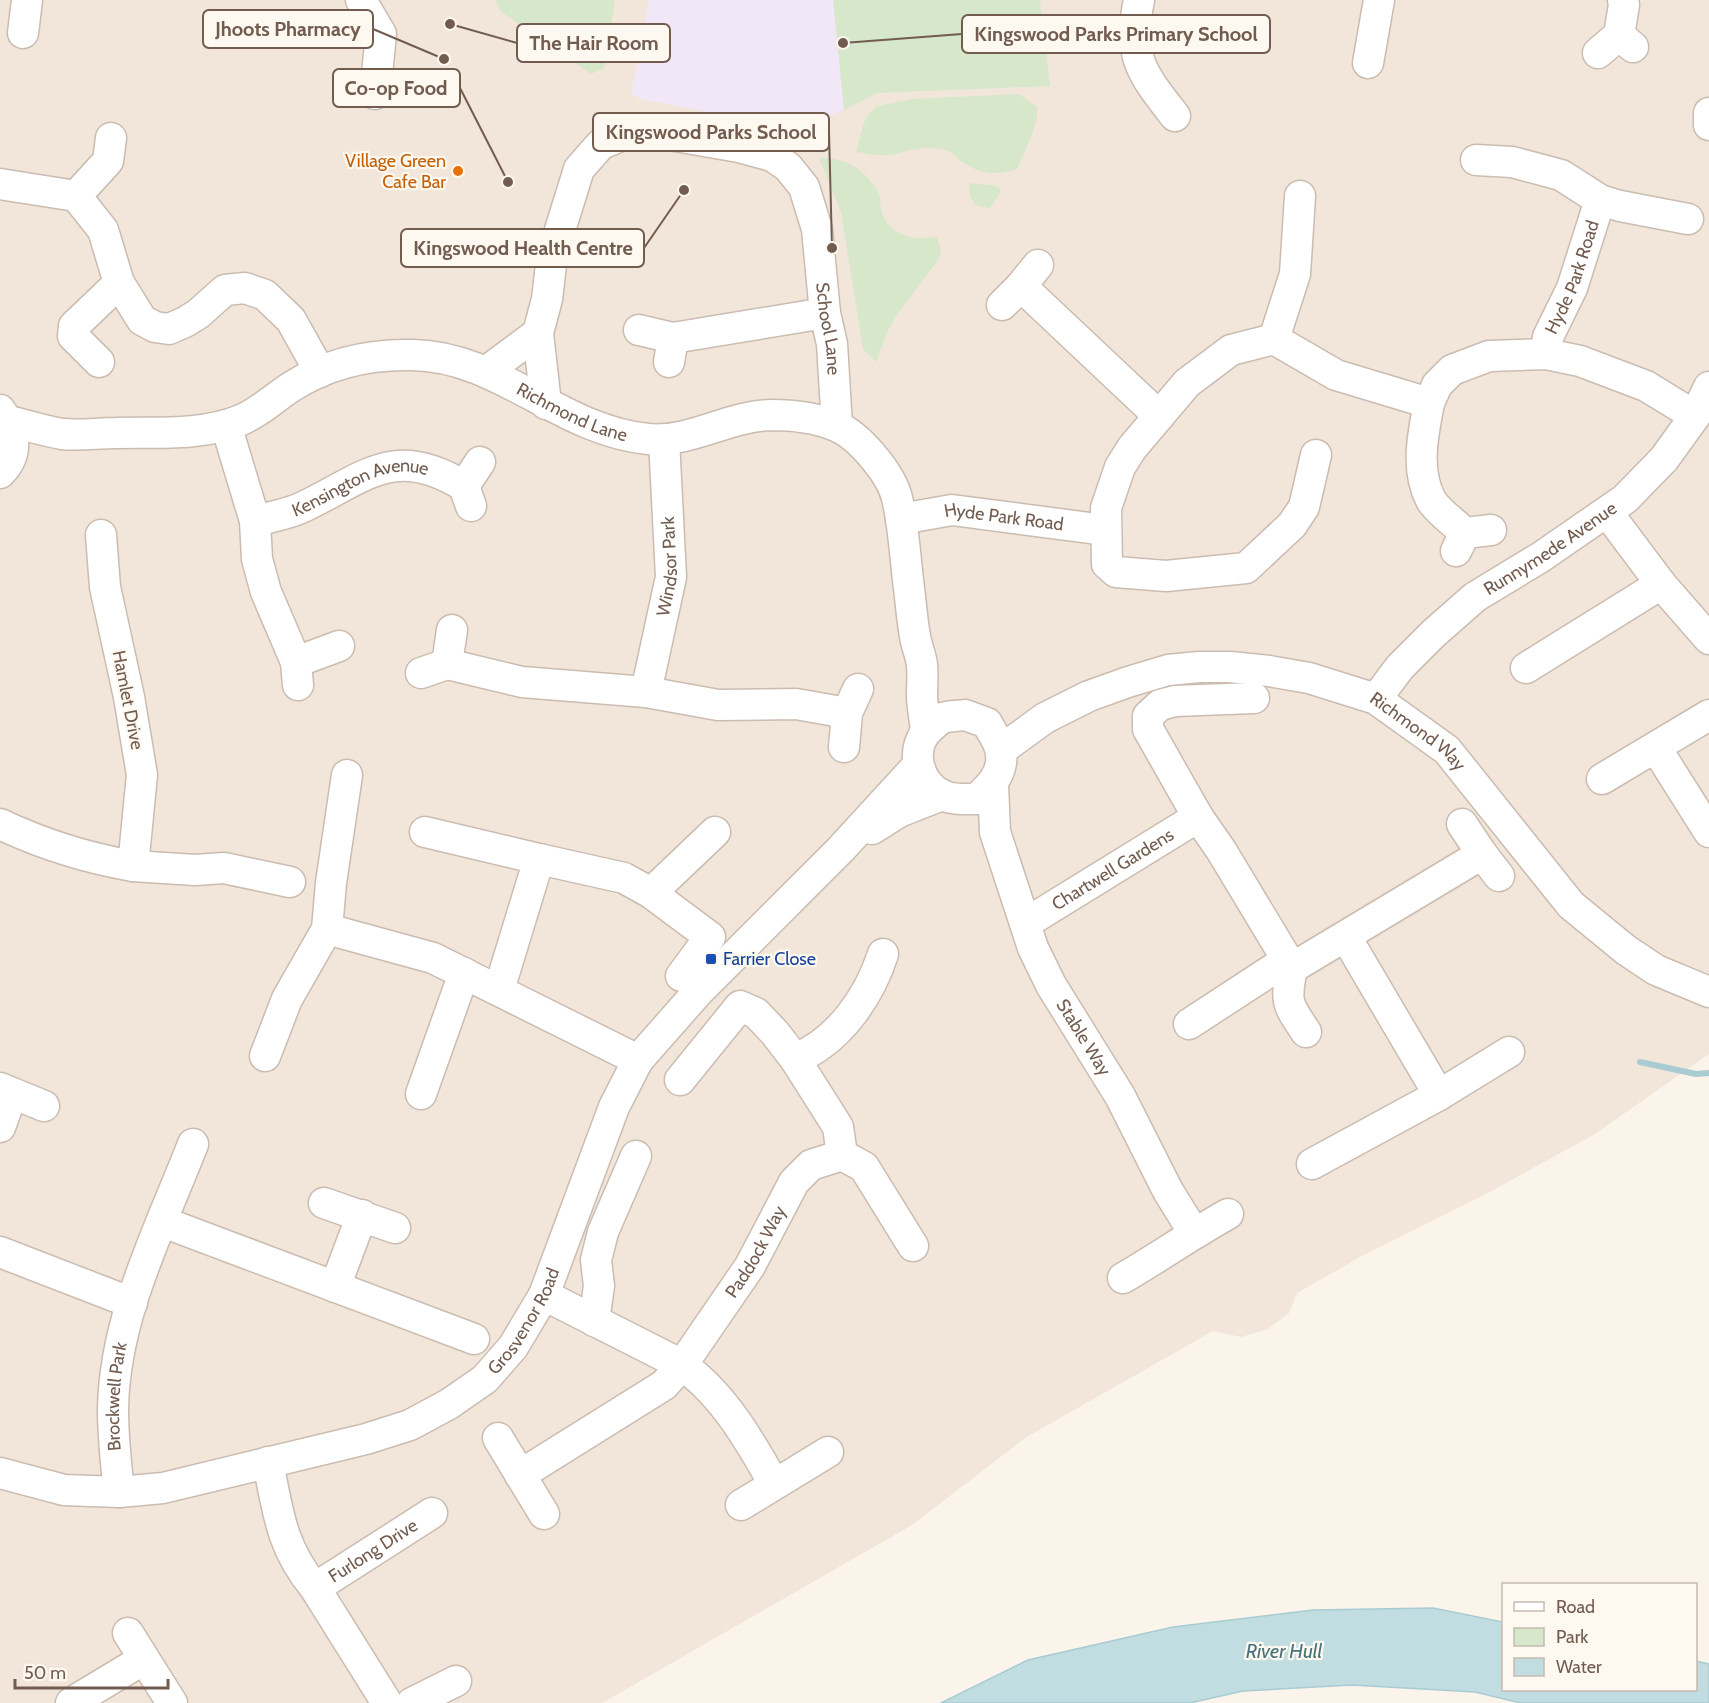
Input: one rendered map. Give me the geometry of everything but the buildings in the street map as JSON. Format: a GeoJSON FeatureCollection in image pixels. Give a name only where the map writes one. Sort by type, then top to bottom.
{"type":"FeatureCollection","features":[{"type":"Feature","properties":{"kind":"street"},"geometry":{"type":"LineString","coordinates":[[23,33],[27,0]]}},
{"type":"Feature","properties":{"kind":"street"},"geometry":{"type":"LineString","coordinates":[[361,0],[381,34],[375,94]]}},
{"type":"Feature","properties":{"kind":"street"},"geometry":{"type":"LineString","coordinates":[[1139,0],[1136,37],[1139,65],[1147,81],[1175,116]]}},
{"type":"Feature","properties":{"kind":"street"},"geometry":{"type":"LineString","coordinates":[[1368,63],[1379,0]]}},
{"type":"Feature","properties":{"kind":"street"},"geometry":{"type":"LineString","coordinates":[[1616,45],[1623,0]]}},
{"type":"Feature","properties":{"kind":"street"},"geometry":{"type":"LineString","coordinates":[[1709,113],[1709,124]]}},
{"type":"Feature","properties":{"kind":"street","name":"School Lane"},"geometry":{"type":"LineString","coordinates":[[546,404],[538,333],[547,299],[552,256],[579,169],[601,144],[622,135],[658,134],[739,147],[772,156],[788,167],[804,187],[817,229],[825,313],[832,344],[837,426]]}},
{"type":"Feature","properties":{"kind":"street"},"geometry":{"type":"LineString","coordinates":[[76,196],[108,161],[111,138]]}},
{"type":"Feature","properties":{"kind":"street","name":"Hyde Park Road"},"geometry":{"type":"LineString","coordinates":[[1476,160],[1512,162],[1561,175],[1600,200],[1688,219]]}},
{"type":"Feature","properties":{"kind":"street"},"geometry":{"type":"LineString","coordinates":[[0,184],[76,196],[103,230],[119,283],[142,320],[155,327],[169,329],[198,314],[225,290],[244,288],[265,295],[291,320],[320,372]]}},
{"type":"Feature","properties":{"kind":"street"},"geometry":{"type":"LineString","coordinates":[[1274,339],[1295,274],[1300,196]]}},
{"type":"Feature","properties":{"kind":"street","name":"Hyde Park Road"},"geometry":{"type":"LineString","coordinates":[[1546,354],[1548,337],[1572,288],[1600,200]]}},
{"type":"Feature","properties":{"kind":"street"},"geometry":{"type":"LineString","coordinates":[[99,362],[73,336],[74,326],[119,283]]}},
{"type":"Feature","properties":{"kind":"street"},"geometry":{"type":"LineString","coordinates":[[1020,285],[1159,416]]}},
{"type":"Feature","properties":{"kind":"street"},"geometry":{"type":"LineString","coordinates":[[639,330],[671,350],[825,313]]}},
{"type":"Feature","properties":{"kind":"street"},"geometry":{"type":"LineString","coordinates":[[487,371],[538,333]]}},
{"type":"Feature","properties":{"kind":"street"},"geometry":{"type":"LineString","coordinates":[[1316,454],[1304,507],[1292,525],[1246,568],[1166,576],[1116,572],[1107,564],[1106,508],[1120,467],[1132,448],[1187,383],[1231,350],[1274,339],[1336,375],[1429,403]]}},
{"type":"Feature","properties":{"kind":"street","name":"Richmond Lane"},"geometry":{"type":"LineString","coordinates":[[4,415],[63,434],[198,430],[226,425],[244,418],[270,404],[291,388],[320,372],[349,360],[380,355],[415,354],[460,362],[487,371],[546,404],[603,430],[664,440],[690,436],[741,420],[770,415],[801,418],[837,426],[859,441],[879,463],[897,494],[915,637],[922,663],[922,698],[926,731]]}},
{"type":"Feature","properties":{"kind":"street","name":"Hyde Park Road"},"geometry":{"type":"LineString","coordinates":[[1471,538],[1432,502],[1424,481],[1421,443],[1429,403],[1437,385],[1452,370],[1489,356],[1546,354],[1580,361],[1646,386],[1695,416]]}},
{"type":"Feature","properties":{"kind":"street","name":"Runnymede Avenue"},"geometry":{"type":"LineString","coordinates":[[1377,699],[1400,667],[1475,597],[1541,557],[1625,499],[1664,459],[1695,416],[1709,387]]}},
{"type":"Feature","properties":{"kind":"street"},"geometry":{"type":"LineString","coordinates":[[4,415],[14,436],[6,463]]}},
{"type":"Feature","properties":{"kind":"street"},"geometry":{"type":"LineString","coordinates":[[226,425],[255,521],[257,559],[266,591],[297,673],[339,646]]}},
{"type":"Feature","properties":{"kind":"street","name":"Richmond Lane"},"geometry":{"type":"LineString","coordinates":[[6,463],[63,434]]}},
{"type":"Feature","properties":{"kind":"street","name":"Windsor Park"},"geometry":{"type":"LineString","coordinates":[[646,692],[671,577],[664,440]]}},
{"type":"Feature","properties":{"kind":"street","name":"Kensington Avenue"},"geometry":{"type":"LineString","coordinates":[[255,521],[301,508],[360,476],[387,467],[419,465],[471,485]]}},
{"type":"Feature","properties":{"kind":"street","name":"Hyde Park Road"},"geometry":{"type":"LineString","coordinates":[[901,519],[952,510],[1105,530]]}},
{"type":"Feature","properties":{"kind":"street"},"geometry":{"type":"LineString","coordinates":[[1608,512],[1661,584],[1709,639]]}},
{"type":"Feature","properties":{"kind":"street","name":"Hamlet Drive"},"geometry":{"type":"LineString","coordinates":[[101,535],[105,587],[129,698],[142,775],[133,866]]}},
{"type":"Feature","properties":{"kind":"street"},"geometry":{"type":"LineString","coordinates":[[1526,668],[1661,584]]}},
{"type":"Feature","properties":{"kind":"street"},"geometry":{"type":"LineString","coordinates":[[452,630],[434,668],[522,682],[646,692],[718,705],[853,701],[844,747]]}},
{"type":"Feature","properties":{"kind":"street","name":"Richmond Lane"},"geometry":{"type":"LineString","coordinates":[[922,663],[941,692],[976,719]]}},
{"type":"Feature","properties":{"kind":"street","name":"Richmond Way"},"geometry":{"type":"LineString","coordinates":[[1001,750],[1045,718],[1089,696],[1168,670],[1199,667],[1269,671],[1309,678],[1377,699],[1447,750],[1571,905],[1626,950],[1656,970],[1709,992]]}},
{"type":"Feature","properties":{"kind":"street"},"geometry":{"type":"LineString","coordinates":[[1254,698],[1175,701],[1160,705],[1148,716],[1148,729],[1198,817],[1221,849],[1290,964],[1287,993],[1292,1011],[1306,1032]]}},
{"type":"Feature","properties":{"kind":"street"},"geometry":{"type":"LineString","coordinates":[[1602,779],[1709,715]]}},
{"type":"Feature","properties":{"kind":"street","name":"Richmond Way"},"geometry":{"type":"LineString","coordinates":[[976,719],[1045,718]]}},
{"type":"Feature","properties":{"kind":"street"},"geometry":{"type":"LineString","coordinates":[[948,797],[976,799],[993,785],[1000,768],[1001,750],[976,719],[941,719],[926,731],[916,751],[918,765],[929,785],[996,832]]}},
{"type":"Feature","properties":{"kind":"street"},"geometry":{"type":"LineString","coordinates":[[1656,748],[1709,832]]}},
{"type":"Feature","properties":{"kind":"street","name":"Grosvenor Road"},"geometry":{"type":"LineString","coordinates":[[0,1473],[64,1490],[119,1492],[163,1488],[377,1436],[410,1425],[449,1404],[485,1379],[513,1347],[544,1295],[614,1107],[638,1060],[698,992],[842,849],[918,765]]}},
{"type":"Feature","properties":{"kind":"street"},"geometry":{"type":"LineString","coordinates":[[265,1056],[286,999],[327,929],[331,883],[347,775]]}},
{"type":"Feature","properties":{"kind":"street","name":"Stable Way"},"geometry":{"type":"LineString","coordinates":[[993,785],[996,832],[1034,948],[1051,986],[1120,1096],[1168,1191],[1194,1233]]}},
{"type":"Feature","properties":{"kind":"street","name":"Grosvenor Road"},"geometry":{"type":"LineString","coordinates":[[842,849],[899,812],[948,797]]}},
{"type":"Feature","properties":{"kind":"street","name":"Chartwell Gardens"},"geometry":{"type":"LineString","coordinates":[[1026,923],[1198,817]]}},
{"type":"Feature","properties":{"kind":"street"},"geometry":{"type":"LineString","coordinates":[[0,824],[55,847],[109,862],[195,870],[225,868],[290,882]]}},
{"type":"Feature","properties":{"kind":"street"},"geometry":{"type":"LineString","coordinates":[[1189,1024],[1290,964],[1490,865],[1462,824]]}},
{"type":"Feature","properties":{"kind":"street"},"geometry":{"type":"LineString","coordinates":[[425,832],[624,878],[651,893],[710,937],[681,976]]}},
{"type":"Feature","properties":{"kind":"street"},"geometry":{"type":"LineString","coordinates":[[651,893],[715,832]]}},
{"type":"Feature","properties":{"kind":"street"},"geometry":{"type":"LineString","coordinates":[[499,990],[539,859]]}},
{"type":"Feature","properties":{"kind":"street"},"geometry":{"type":"LineString","coordinates":[[327,929],[433,958],[638,1060]]}},
{"type":"Feature","properties":{"kind":"street"},"geometry":{"type":"LineString","coordinates":[[1346,937],[1439,1095]]}},
{"type":"Feature","properties":{"kind":"street"},"geometry":{"type":"LineString","coordinates":[[795,1059],[812,1052],[831,1036],[864,999],[876,977],[883,954]]}},
{"type":"Feature","properties":{"kind":"street"},"geometry":{"type":"LineString","coordinates":[[420,1094],[464,973]]}},
{"type":"Feature","properties":{"kind":"street"},"geometry":{"type":"LineString","coordinates":[[680,1080],[740,1006],[756,1013],[795,1059],[838,1127],[842,1155],[864,1167],[913,1246]]}},
{"type":"Feature","properties":{"kind":"street"},"geometry":{"type":"LineString","coordinates":[[1312,1164],[1439,1095],[1509,1052]]}},
{"type":"Feature","properties":{"kind":"street"},"geometry":{"type":"LineString","coordinates":[[0,1127],[6,1091],[44,1106]]}},
{"type":"Feature","properties":{"kind":"street","name":"Brockwell Park"},"geometry":{"type":"LineString","coordinates":[[119,1492],[113,1408],[119,1356],[132,1303],[194,1144]]}},
{"type":"Feature","properties":{"kind":"street","name":"Paddock Way"},"geometry":{"type":"LineString","coordinates":[[520,1475],[664,1385],[682,1365],[750,1266],[794,1182],[811,1165],[842,1155]]}},
{"type":"Feature","properties":{"kind":"street"},"geometry":{"type":"LineString","coordinates":[[594,1321],[599,1286],[596,1260],[603,1232],[636,1156]]}},
{"type":"Feature","properties":{"kind":"street"},"geometry":{"type":"LineString","coordinates":[[324,1203],[395,1228]]}},
{"type":"Feature","properties":{"kind":"street"},"geometry":{"type":"LineString","coordinates":[[1123,1278],[1228,1214]]}},
{"type":"Feature","properties":{"kind":"street"},"geometry":{"type":"LineString","coordinates":[[335,1287],[362,1215]]}},
{"type":"Feature","properties":{"kind":"street"},"geometry":{"type":"LineString","coordinates":[[163,1222],[474,1339]]}},
{"type":"Feature","properties":{"kind":"street"},"geometry":{"type":"LineString","coordinates":[[0,1252],[132,1303]]}},
{"type":"Feature","properties":{"kind":"street"},"geometry":{"type":"LineString","coordinates":[[544,1295],[682,1365],[697,1376],[744,1431],[774,1484]]}},
{"type":"Feature","properties":{"kind":"street"},"geometry":{"type":"LineString","coordinates":[[498,1438],[544,1514]]}},
{"type":"Feature","properties":{"kind":"street"},"geometry":{"type":"LineString","coordinates":[[741,1505],[828,1452]]}},
{"type":"Feature","properties":{"kind":"street","name":"Furlong Drive"},"geometry":{"type":"LineString","coordinates":[[268,1462],[281,1528],[302,1573],[315,1588],[387,1703]]}},
{"type":"Feature","properties":{"kind":"street","name":"Furlong Drive"},"geometry":{"type":"LineString","coordinates":[[315,1588],[432,1513]]}},
{"type":"Feature","properties":{"kind":"street"},"geometry":{"type":"LineString","coordinates":[[128,1633],[172,1703]]}},
{"type":"Feature","properties":{"kind":"street"},"geometry":{"type":"LineString","coordinates":[[71,1703],[144,1659]]}},
{"type":"Feature","properties":{"kind":"street"},"geometry":{"type":"LineString","coordinates":[[412,1703],[456,1681]]}},
{"type":"Feature","properties":{"kind":"shaded area"},"geometry":{"type":"Polygon","coordinates":[[[0,0],[1709,0],[1709,1054],[1595,1134],[1484,1195],[1362,1256],[1297,1293],[1289,1313],[1268,1329],[1241,1337],[1213,1331],[1025,1438],[912,1525],[602,1703],[0,1703],[0,0]]]}},
{"type":"Feature","properties":{"kind":"shaded area"},"geometry":{"type":"Polygon","coordinates":[[[649,0],[1040,0],[1050,86],[877,93],[811,126],[761,122],[640,99],[631,93],[649,0]]]}},
{"type":"Feature","properties":{"kind":"green space"},"geometry":{"type":"Polygon","coordinates":[[[496,0],[615,0],[604,68],[591,74],[500,11],[496,0]]]}},
{"type":"Feature","properties":{"kind":"green space"},"geometry":{"type":"Polygon","coordinates":[[[833,0],[1040,0],[1050,86],[877,93],[844,110],[833,0]]]}},
{"type":"Feature","properties":{"kind":"green space"},"geometry":{"type":"Polygon","coordinates":[[[1019,94],[1037,107],[1037,117],[1017,169],[1003,173],[983,172],[960,161],[949,151],[934,148],[885,155],[856,152],[863,125],[868,115],[877,106],[913,99],[1019,94]]]}},
{"type":"Feature","properties":{"kind":"green space"},"geometry":{"type":"Polygon","coordinates":[[[819,158],[845,162],[865,175],[880,196],[882,215],[894,230],[915,238],[937,237],[941,252],[936,263],[898,313],[887,332],[876,362],[863,349],[841,212],[819,158]]]}},
{"type":"Feature","properties":{"kind":"green space"},"geometry":{"type":"Polygon","coordinates":[[[972,183],[997,186],[1001,191],[990,208],[974,203],[969,186],[972,183]]]}},
{"type":"Feature","properties":{"kind":"water","name":"River Hull"},"geometry":{"type":"Polygon","coordinates":[[[1433,1608],[1502,1622],[1502,1691],[1697,1691],[1697,1661],[1709,1664],[1709,1703],[1521,1703],[1475,1692],[1352,1685],[1243,1691],[1190,1703],[941,1703],[1028,1660],[1173,1627],[1313,1610],[1433,1608]]]}},
{"type":"Feature","properties":{"kind":"waterway"},"geometry":{"type":"LineString","coordinates":[[1640,1062],[1696,1074],[1709,1073]]}},
{"type":"Feature","properties":{"kind":"place","name":"The Hair Room"},"geometry":{"type":"Point","coordinates":[450,24]}},
{"type":"Feature","properties":{"kind":"place","name":"Kingswood Parks Primary School"},"geometry":{"type":"Point","coordinates":[843,43]}},
{"type":"Feature","properties":{"kind":"place","name":"Jhoots Pharmacy"},"geometry":{"type":"Point","coordinates":[444,59]}},
{"type":"Feature","properties":{"kind":"place","name":"Village Green Cafe Bar"},"geometry":{"type":"Point","coordinates":[458,171]}},
{"type":"Feature","properties":{"kind":"place","name":"Co-op Food"},"geometry":{"type":"Point","coordinates":[508,182]}},
{"type":"Feature","properties":{"kind":"place","name":"Kingswood Health Centre"},"geometry":{"type":"Point","coordinates":[684,190]}},
{"type":"Feature","properties":{"kind":"place","name":"Kingswood Parks School"},"geometry":{"type":"Point","coordinates":[832,248]}},
{"type":"Feature","properties":{"kind":"place","name":"Farrier Close"},"geometry":{"type":"Point","coordinates":[711,959]}}]}
